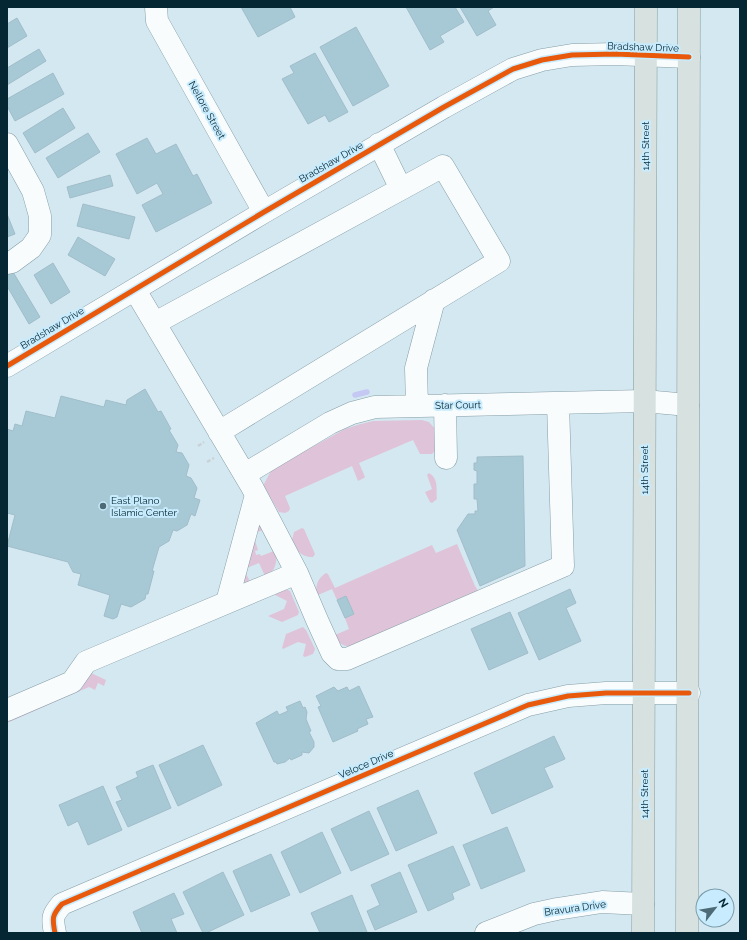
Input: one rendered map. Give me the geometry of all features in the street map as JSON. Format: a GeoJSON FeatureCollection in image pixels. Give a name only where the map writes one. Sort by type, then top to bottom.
{"type":"FeatureCollection","features":[{"type":"Feature","properties":{"kind":"main road","name":"14th Street"},"geometry":{"type":"LineString","coordinates":[[643,933],[646,7]]}},
{"type":"Feature","properties":{"kind":"main road"},"geometry":{"type":"LineString","coordinates":[[687,933],[689,693],[688,405],[690,7]]}},
{"type":"Feature","properties":{"kind":"street","name":"Nellore Street"},"geometry":{"type":"LineString","coordinates":[[156,7],[158,21],[264,212]]}},
{"type":"Feature","properties":{"kind":"street","name":"Bradshaw Drive"},"geometry":{"type":"LineString","coordinates":[[7,366],[379,144],[444,106],[513,69],[542,60],[572,54],[689,57]]}},
{"type":"Feature","properties":{"kind":"street"},"geometry":{"type":"LineString","coordinates":[[7,144],[33,191],[40,216],[40,235],[31,248],[12,262],[7,263]]}},
{"type":"Feature","properties":{"kind":"street"},"geometry":{"type":"LineString","coordinates":[[379,144],[401,189]]}},
{"type":"Feature","properties":{"kind":"street"},"geometry":{"type":"LineString","coordinates":[[155,323],[443,166],[499,261],[219,432]]}},
{"type":"Feature","properties":{"kind":"street"},"geometry":{"type":"LineString","coordinates":[[135,290],[245,474],[297,573],[332,653],[338,659],[348,658],[563,566],[558,403]]}},
{"type":"Feature","properties":{"kind":"street"},"geometry":{"type":"LineString","coordinates":[[417,406],[416,368],[434,300]]}},
{"type":"Feature","properties":{"kind":"street","name":"Star Court"},"geometry":{"type":"LineString","coordinates":[[245,474],[330,423],[352,413],[375,407],[644,401],[688,405]]}},
{"type":"Feature","properties":{"kind":"street"},"geometry":{"type":"LineString","coordinates":[[444,405],[446,458]]}},
{"type":"Feature","properties":{"kind":"street"},"geometry":{"type":"LineString","coordinates":[[227,602],[256,495]]}},
{"type":"Feature","properties":{"kind":"street"},"geometry":{"type":"LineString","coordinates":[[7,710],[72,682],[86,662],[297,573]]}},
{"type":"Feature","properties":{"kind":"street","name":"Veloce Drive"},"geometry":{"type":"LineString","coordinates":[[55,933],[52,920],[55,911],[62,904],[528,705],[568,696],[689,693]]}},
{"type":"Feature","properties":{"kind":"street","name":"Bravura Drive"},"geometry":{"type":"LineString","coordinates":[[486,933],[534,914],[557,909],[602,902],[643,904]]}},
{"type":"Feature","properties":{"kind":"shaded area"},"geometry":{"type":"Polygon","coordinates":[[[422,420],[429,422],[436,430],[436,450],[432,454],[420,454],[413,440],[359,463],[365,477],[358,481],[352,466],[285,496],[290,508],[289,511],[285,513],[279,512],[264,487],[264,484],[272,469],[345,429],[373,421],[422,420]]]}},
{"type":"Feature","properties":{"kind":"shaded area"},"geometry":{"type":"Polygon","coordinates":[[[429,473],[436,481],[437,499],[432,503],[425,492],[432,489],[427,475],[429,473]]]}},
{"type":"Feature","properties":{"kind":"shaded area"},"geometry":{"type":"Polygon","coordinates":[[[258,520],[265,529],[253,534],[258,550],[255,551],[256,555],[260,554],[261,556],[274,551],[276,562],[274,568],[267,576],[265,576],[259,563],[244,569],[250,582],[249,583],[242,581],[240,575],[253,528],[258,520]]]}},
{"type":"Feature","properties":{"kind":"shaded area"},"geometry":{"type":"Polygon","coordinates":[[[302,528],[304,529],[315,554],[313,557],[305,556],[297,550],[292,540],[294,532],[302,528]]]}},
{"type":"Feature","properties":{"kind":"shaded area"},"geometry":{"type":"Polygon","coordinates":[[[457,544],[479,592],[352,646],[341,644],[335,635],[349,629],[345,618],[354,614],[346,596],[337,600],[332,589],[318,595],[316,593],[316,587],[323,575],[326,573],[328,574],[335,588],[432,545],[436,553],[457,544]]]}},
{"type":"Feature","properties":{"kind":"shaded area"},"geometry":{"type":"Polygon","coordinates":[[[286,589],[290,591],[299,612],[298,615],[282,622],[268,616],[284,609],[287,601],[275,595],[276,593],[286,589]]]}},
{"type":"Feature","properties":{"kind":"shaded area"},"geometry":{"type":"Polygon","coordinates":[[[303,627],[315,649],[313,654],[305,657],[303,656],[306,644],[298,642],[283,649],[282,648],[286,634],[303,627]]]}},
{"type":"Feature","properties":{"kind":"shaded area"},"geometry":{"type":"Polygon","coordinates":[[[91,673],[106,680],[104,686],[98,683],[95,690],[89,687],[7,723],[81,689],[91,673]]]}},
{"type":"Feature","properties":{"kind":"building"},"geometry":{"type":"Polygon","coordinates":[[[241,7],[290,7],[295,17],[258,37],[241,7]]]}},
{"type":"Feature","properties":{"kind":"building"},"geometry":{"type":"Polygon","coordinates":[[[406,7],[455,7],[464,22],[440,36],[444,42],[430,50],[406,7]]]}},
{"type":"Feature","properties":{"kind":"building"},"geometry":{"type":"Polygon","coordinates":[[[460,7],[494,7],[488,11],[496,25],[477,36],[460,7]]]}},
{"type":"Feature","properties":{"kind":"building"},"geometry":{"type":"Polygon","coordinates":[[[17,18],[27,36],[7,48],[7,24],[17,18]]]}},
{"type":"Feature","properties":{"kind":"building"},"geometry":{"type":"Polygon","coordinates":[[[356,27],[389,86],[353,106],[320,47],[356,27]]]}},
{"type":"Feature","properties":{"kind":"building"},"geometry":{"type":"Polygon","coordinates":[[[39,49],[46,61],[7,85],[7,68],[39,49]]]}},
{"type":"Feature","properties":{"kind":"building"},"geometry":{"type":"Polygon","coordinates":[[[315,53],[348,112],[329,122],[325,115],[308,124],[282,79],[294,73],[290,66],[315,53]]]}},
{"type":"Feature","properties":{"kind":"building"},"geometry":{"type":"Polygon","coordinates":[[[53,73],[64,94],[15,121],[7,106],[7,99],[53,73]]]}},
{"type":"Feature","properties":{"kind":"building"},"geometry":{"type":"Polygon","coordinates":[[[63,108],[75,128],[35,153],[23,133],[63,108]]]}},
{"type":"Feature","properties":{"kind":"building"},"geometry":{"type":"Polygon","coordinates":[[[88,133],[100,152],[58,178],[46,158],[88,133]]]}},
{"type":"Feature","properties":{"kind":"building"},"geometry":{"type":"Polygon","coordinates":[[[147,138],[156,154],[176,144],[193,176],[197,174],[212,203],[156,232],[142,205],[163,194],[157,183],[137,194],[116,154],[147,138]]]}},
{"type":"Feature","properties":{"kind":"building"},"geometry":{"type":"Polygon","coordinates":[[[110,175],[113,186],[70,198],[67,187],[110,175]]]}},
{"type":"Feature","properties":{"kind":"building"},"geometry":{"type":"Polygon","coordinates":[[[83,204],[135,217],[129,239],[77,226],[83,204]]]}},
{"type":"Feature","properties":{"kind":"building"},"geometry":{"type":"Polygon","coordinates":[[[7,214],[15,234],[7,237],[7,214]]]}},
{"type":"Feature","properties":{"kind":"building"},"geometry":{"type":"Polygon","coordinates":[[[78,237],[115,259],[105,276],[68,255],[78,237]]]}},
{"type":"Feature","properties":{"kind":"building"},"geometry":{"type":"Polygon","coordinates":[[[53,263],[70,292],[51,304],[34,275],[53,263]]]}},
{"type":"Feature","properties":{"kind":"building"},"geometry":{"type":"Polygon","coordinates":[[[13,272],[40,317],[29,324],[7,286],[7,275],[13,272]]]}},
{"type":"Feature","properties":{"kind":"building","name":"East Plano Islamic Center"},"geometry":{"type":"Polygon","coordinates":[[[145,389],[158,412],[161,411],[171,429],[169,430],[178,445],[176,452],[182,453],[189,465],[186,476],[191,478],[197,488],[194,498],[200,500],[195,516],[191,514],[187,525],[177,531],[173,530],[169,541],[159,547],[152,571],[154,571],[148,594],[146,594],[145,599],[131,607],[121,604],[117,617],[113,619],[104,616],[110,595],[78,585],[81,574],[73,572],[68,562],[7,546],[15,515],[7,513],[7,429],[13,431],[15,424],[22,426],[26,411],[55,418],[61,396],[104,407],[106,400],[126,405],[127,400],[145,389]]]}},
{"type":"Feature","properties":{"kind":"building"},"geometry":{"type":"Polygon","coordinates":[[[523,456],[525,566],[480,586],[457,530],[468,514],[475,514],[475,511],[478,511],[477,499],[474,499],[474,484],[477,484],[477,471],[474,470],[474,463],[477,463],[477,457],[523,456]]]}},
{"type":"Feature","properties":{"kind":"building"},"geometry":{"type":"Polygon","coordinates":[[[570,589],[576,603],[566,608],[581,641],[539,660],[518,613],[570,589]]]}},
{"type":"Feature","properties":{"kind":"building"},"geometry":{"type":"Polygon","coordinates":[[[346,596],[354,614],[345,618],[337,600],[346,596]]]}},
{"type":"Feature","properties":{"kind":"building"},"geometry":{"type":"Polygon","coordinates":[[[510,612],[528,653],[489,670],[471,629],[510,612]]]}},
{"type":"Feature","properties":{"kind":"building"},"geometry":{"type":"Polygon","coordinates":[[[359,686],[373,717],[366,719],[368,724],[357,729],[358,731],[333,742],[318,707],[321,706],[316,696],[334,687],[338,691],[347,687],[349,691],[359,686]]]}},
{"type":"Feature","properties":{"kind":"building"},"geometry":{"type":"Polygon","coordinates":[[[300,701],[303,708],[305,707],[307,712],[306,719],[311,731],[309,732],[314,742],[314,747],[309,753],[302,752],[302,755],[291,760],[290,758],[285,762],[277,764],[274,762],[256,723],[277,711],[279,715],[288,711],[286,707],[300,701]]]}},
{"type":"Feature","properties":{"kind":"building"},"geometry":{"type":"Polygon","coordinates":[[[554,736],[565,759],[544,768],[553,787],[492,814],[474,773],[554,736]]]}},
{"type":"Feature","properties":{"kind":"building"},"geometry":{"type":"Polygon","coordinates":[[[203,745],[222,785],[178,806],[159,765],[203,745]]]}},
{"type":"Feature","properties":{"kind":"building"},"geometry":{"type":"Polygon","coordinates":[[[153,765],[171,808],[128,827],[116,802],[122,800],[116,787],[138,777],[136,772],[153,765]]]}},
{"type":"Feature","properties":{"kind":"building"},"geometry":{"type":"Polygon","coordinates":[[[103,786],[122,830],[88,845],[78,821],[68,826],[59,805],[103,786]]]}},
{"type":"Feature","properties":{"kind":"building"},"geometry":{"type":"Polygon","coordinates":[[[418,790],[437,833],[396,851],[377,808],[418,790]]]}},
{"type":"Feature","properties":{"kind":"building"},"geometry":{"type":"Polygon","coordinates":[[[369,811],[389,854],[351,871],[331,829],[369,811]]]}},
{"type":"Feature","properties":{"kind":"building"},"geometry":{"type":"Polygon","coordinates":[[[507,827],[525,871],[481,889],[463,845],[507,827]]]}},
{"type":"Feature","properties":{"kind":"building"},"geometry":{"type":"Polygon","coordinates":[[[322,832],[341,873],[300,893],[281,852],[322,832]]]}},
{"type":"Feature","properties":{"kind":"building"},"geometry":{"type":"Polygon","coordinates":[[[453,846],[470,885],[452,893],[454,899],[428,911],[408,865],[453,846]]]}},
{"type":"Feature","properties":{"kind":"building"},"geometry":{"type":"Polygon","coordinates":[[[271,854],[290,895],[251,912],[233,871],[271,854]]]}},
{"type":"Feature","properties":{"kind":"building"},"geometry":{"type":"Polygon","coordinates":[[[223,872],[244,915],[206,933],[203,933],[183,892],[223,872]]]}},
{"type":"Feature","properties":{"kind":"building"},"geometry":{"type":"Polygon","coordinates":[[[400,872],[417,912],[375,930],[367,911],[380,905],[371,885],[400,872]]]}},
{"type":"Feature","properties":{"kind":"building"},"geometry":{"type":"Polygon","coordinates":[[[174,893],[184,914],[171,919],[177,933],[142,933],[133,912],[174,893]]]}},
{"type":"Feature","properties":{"kind":"building"},"geometry":{"type":"Polygon","coordinates":[[[352,895],[367,932],[320,933],[311,913],[352,895]]]}},
{"type":"Feature","properties":{"kind":"waterway"},"geometry":{"type":"LineString","coordinates":[[355,395],[367,392]]}},
{"type":"Feature","properties":{"kind":"cycle path"},"geometry":{"type":"LineString","coordinates":[[7,366],[264,212],[444,107],[513,69],[542,60],[572,55],[615,54],[689,57]]}},
{"type":"Feature","properties":{"kind":"cycle path"},"geometry":{"type":"LineString","coordinates":[[55,933],[53,924],[54,917],[56,911],[62,904],[528,705],[568,696],[606,693],[689,693]]}},
{"type":"Feature","properties":{"kind":"place","name":"East Plano Islamic Center"},"geometry":{"type":"Point","coordinates":[103,506]}}]}
